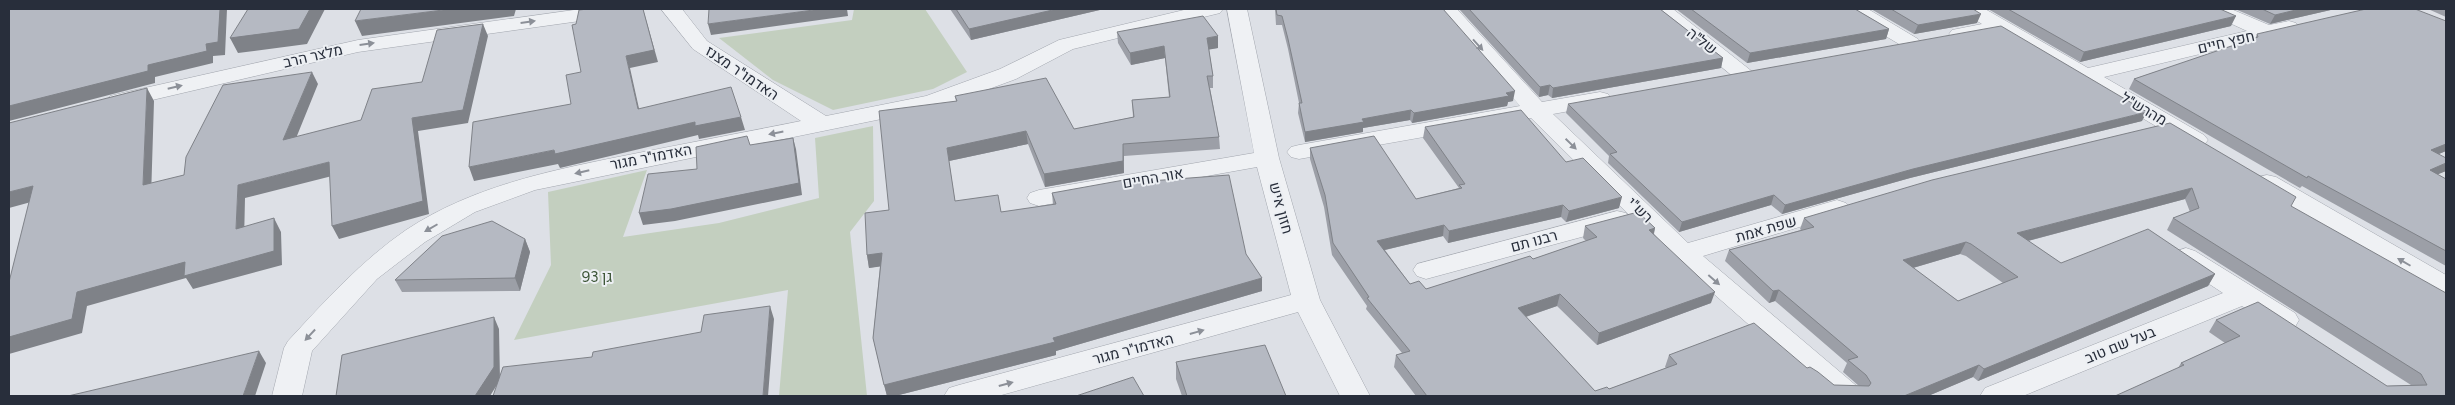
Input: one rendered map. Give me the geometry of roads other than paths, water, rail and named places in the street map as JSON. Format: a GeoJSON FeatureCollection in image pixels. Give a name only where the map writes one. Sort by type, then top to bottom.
{"type":"FeatureCollection","features":[{"type":"Feature","properties":{"kind":"street","name":"מלצר הרב"},"geometry":{"type":"LineString","coordinates":[[100,105],[358,46],[623,9]]}},
{"type":"Feature","properties":{"kind":"street","name":"האדמו\"ר מצנז"},"geometry":{"type":"LineString","coordinates":[[671,9],[700,45],[803,113],[824,124]]}},
{"type":"Feature","properties":{"kind":"street","name":"האדמו\"ר מגור"},"geometry":{"type":"LineString","coordinates":[[287,396],[298,348],[368,273],[416,236],[466,207],[528,184],[932,102],[1008,74],[1066,44],[1213,9]]}},
{"type":"Feature","properties":{"kind":"street","name":"חזון איש"},"geometry":{"type":"LineString","coordinates":[[1237,9],[1267,158],[1306,300],[1355,396]]}},
{"type":"Feature","properties":{"kind":"street","name":"רש\"י"},"geometry":{"type":"LineString","coordinates":[[1446,9],[1536,110],[1683,253],[1849,396]]}},
{"type":"Feature","properties":{"kind":"street","name":"של\"ה"},"geometry":{"type":"LineString","coordinates":[[1660,9],[1753,71],[1715,78]]}},
{"type":"Feature","properties":{"kind":"street"},"geometry":{"type":"LineString","coordinates":[[1854,9],[1927,40]]}},
{"type":"Feature","properties":{"kind":"street","name":"מהרש\"ל"},"geometry":{"type":"LineString","coordinates":[[1971,9],[2218,153]]}},
{"type":"Feature","properties":{"kind":"street"},"geometry":{"type":"LineString","coordinates":[[2216,9],[2267,32]]}},
{"type":"Feature","properties":{"kind":"street","name":"חפץ חיים"},"geometry":{"type":"LineString","coordinates":[[2085,75],[2312,22]]}},
{"type":"Feature","properties":{"kind":"street"},"geometry":{"type":"LineString","coordinates":[[1881,49],[1999,27]]}},
{"type":"Feature","properties":{"kind":"street"},"geometry":{"type":"LineString","coordinates":[[1299,152],[1621,95]]}},
{"type":"Feature","properties":{"kind":"street"},"geometry":{"type":"LineString","coordinates":[[2140,131],[2168,124]]}},
{"type":"Feature","properties":{"kind":"street","name":"אור החיים"},"geometry":{"type":"LineString","coordinates":[[1039,198],[1267,158]]}},
{"type":"Feature","properties":{"kind":"street"},"geometry":{"type":"LineString","coordinates":[[2251,172],[2446,287]]}},
{"type":"Feature","properties":{"kind":"street","name":"שפת אמת"},"geometry":{"type":"LineString","coordinates":[[1683,253],[1862,201]]}},
{"type":"Feature","properties":{"kind":"street","name":"רבנו תם"},"geometry":{"type":"LineString","coordinates":[[1426,270],[1641,212]]}},
{"type":"Feature","properties":{"kind":"street"},"geometry":{"type":"LineString","coordinates":[[2168,245],[2303,332]]}},
{"type":"Feature","properties":{"kind":"street","name":"בעל שם טוב"},"geometry":{"type":"LineString","coordinates":[[1995,396],[2246,294]]}},
{"type":"Feature","properties":{"kind":"street","name":"האדמו\"ר מגור"},"geometry":{"type":"LineString","coordinates":[[959,396],[1168,340],[1306,300]]}},
{"type":"Feature","properties":{"kind":"park label","name":"גן 93"},"geometry":{"type":"Point","coordinates":[597,277]}}]}
